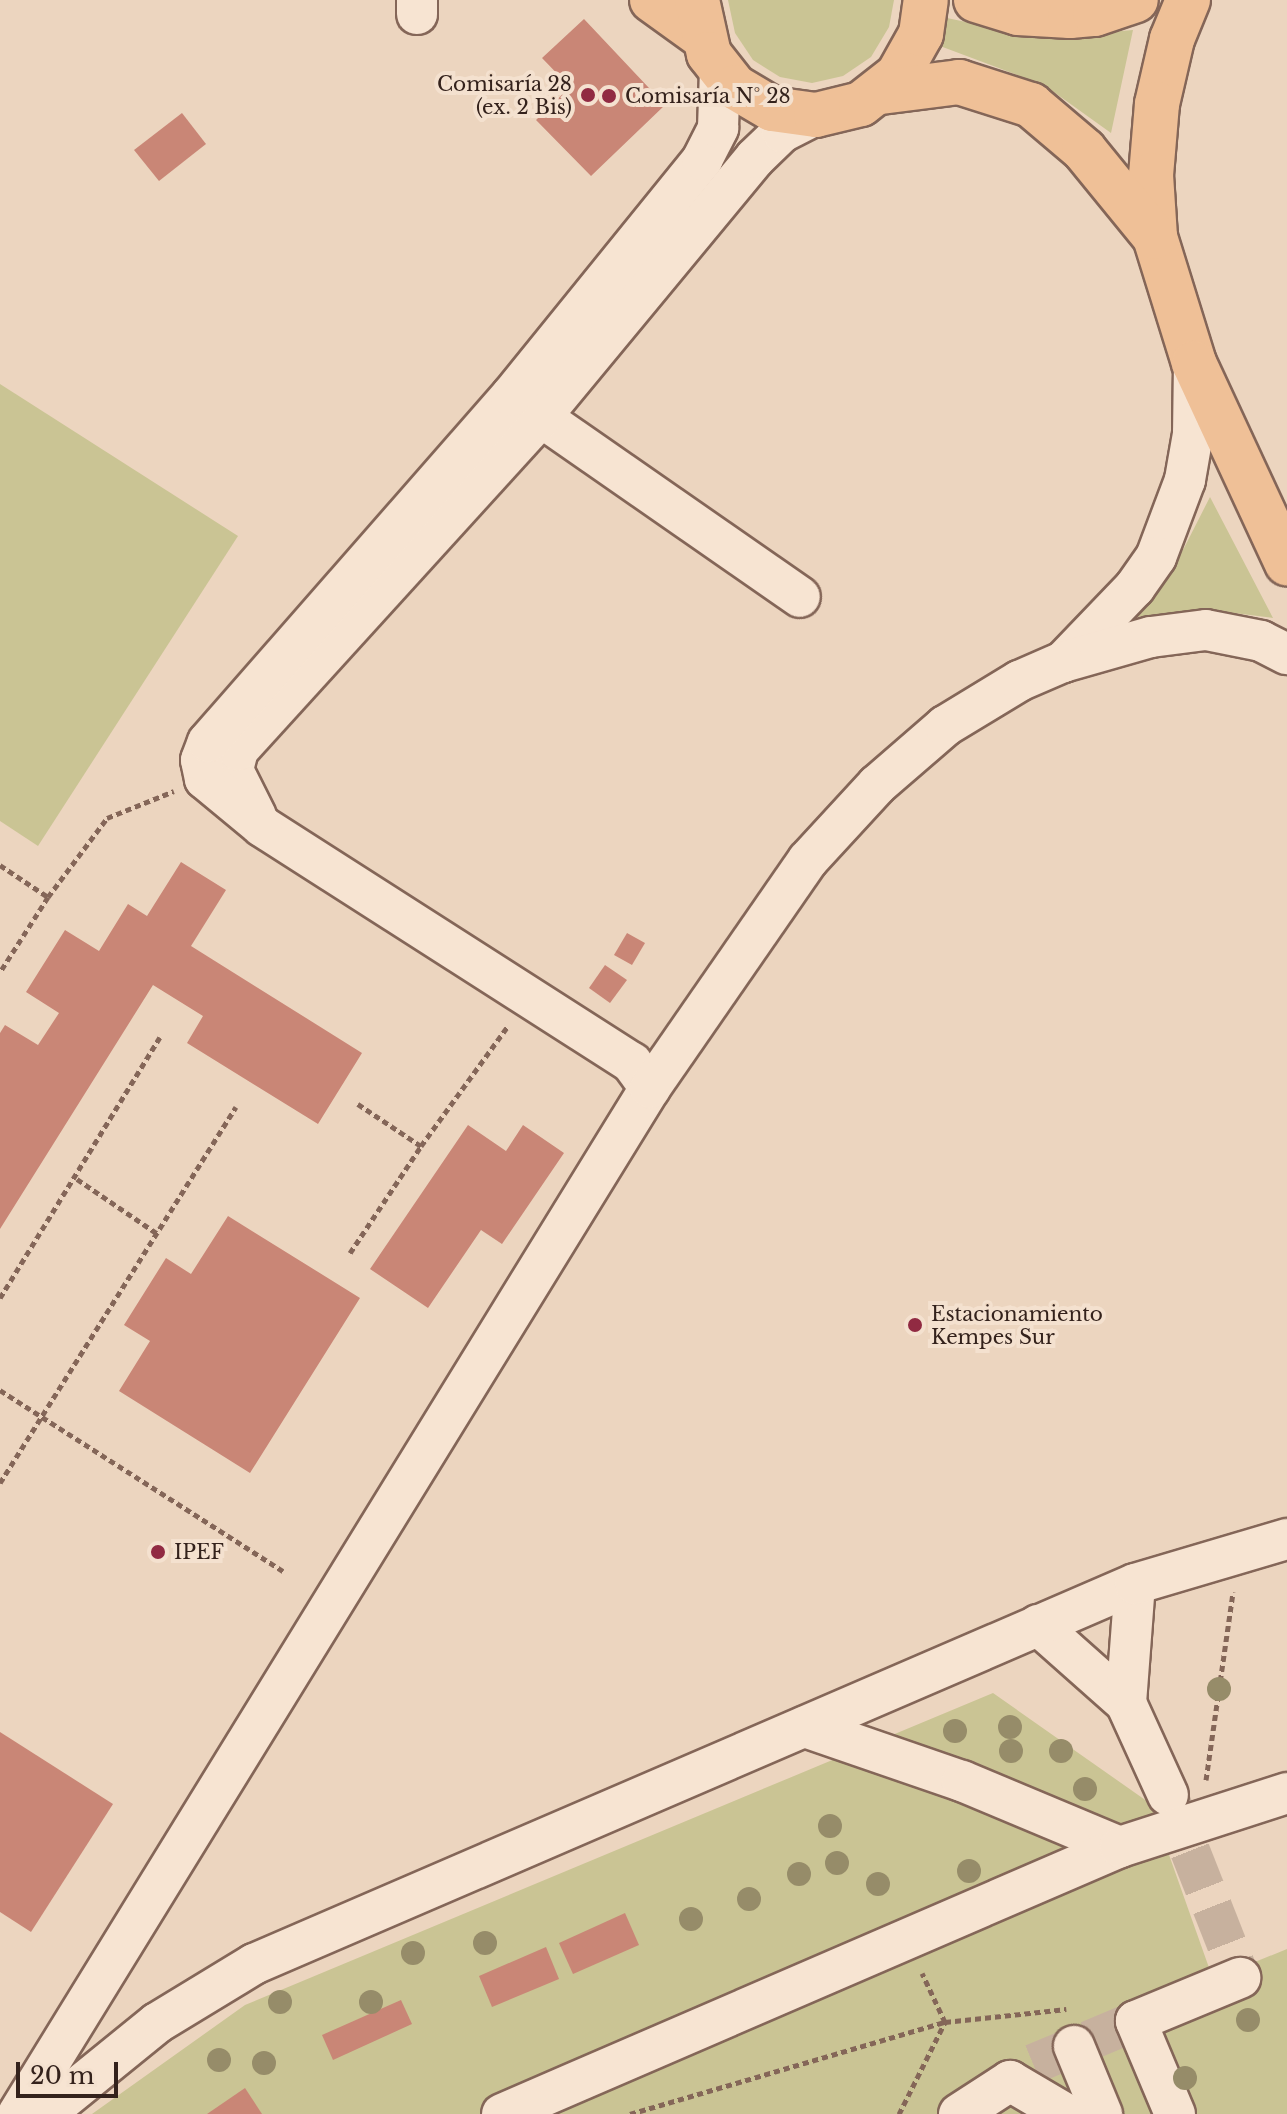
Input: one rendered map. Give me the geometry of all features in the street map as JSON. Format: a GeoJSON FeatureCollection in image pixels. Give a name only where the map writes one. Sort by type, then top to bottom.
{"type":"FeatureCollection","features":[{"type":"Feature","properties":{"kind":"main road"},"geometry":{"type":"LineString","coordinates":[[652,0],[707,36],[744,93],[772,109],[816,115],[839,112],[881,92],[959,82],[1031,105],[1084,150],[1155,237]]}},
{"type":"Feature","properties":{"kind":"main road"},"geometry":{"type":"LineString","coordinates":[[881,92],[912,56],[926,0]]}},
{"type":"Feature","properties":{"kind":"main road"},"geometry":{"type":"LineString","coordinates":[[976,0],[1018,13],[1070,16],[1095,14],[1136,0]]}},
{"type":"Feature","properties":{"kind":"main road"},"geometry":{"type":"LineString","coordinates":[[1188,0],[1172,39],[1157,104],[1151,175],[1155,237],[1194,363],[1287,563]]}},
{"type":"Feature","properties":{"kind":"lane"},"geometry":{"type":"LineString","coordinates":[[262,826],[233,770],[238,750],[526,407],[702,160],[718,128],[707,36]]}},
{"type":"Feature","properties":{"kind":"lane"},"geometry":{"type":"LineString","coordinates":[[650,1088],[632,1063],[262,826],[205,779],[201,760],[208,742],[526,407],[755,158],[782,132],[816,115]]}},
{"type":"Feature","properties":{"kind":"lane"},"geometry":{"type":"LineString","coordinates":[[1063,662],[1135,587],[1156,557],[1185,480],[1194,363]]}},
{"type":"Feature","properties":{"kind":"lane"},"geometry":{"type":"LineString","coordinates":[[526,407],[800,597]]}},
{"type":"Feature","properties":{"kind":"lane"},"geometry":{"type":"LineString","coordinates":[[18,2114],[650,1088],[808,860],[877,785],[945,726],[1019,681],[1063,662],[1151,637],[1206,630],[1261,641],[1287,654]]}},
{"type":"Feature","properties":{"kind":"lane"},"geometry":{"type":"LineString","coordinates":[[45,2114],[157,2023],[254,1964],[1135,1584],[1287,1539]]}},
{"type":"Feature","properties":{"kind":"lane"},"geometry":{"type":"LineString","coordinates":[[1126,1703],[1135,1584]]}},
{"type":"Feature","properties":{"kind":"lane"},"geometry":{"type":"LineString","coordinates":[[1038,1625],[1126,1703],[1168,1795]]}},
{"type":"Feature","properties":{"kind":"lane"},"geometry":{"type":"LineString","coordinates":[[805,1727],[962,1781],[1120,1847]]}},
{"type":"Feature","properties":{"kind":"lane"},"geometry":{"type":"LineString","coordinates":[[502,2114],[1120,1847],[1287,1793]]}},
{"type":"Feature","properties":{"kind":"lane"},"geometry":{"type":"LineString","coordinates":[[1175,2114],[1136,2021],[1240,1978]]}},
{"type":"Feature","properties":{"kind":"lane"},"geometry":{"type":"LineString","coordinates":[[1075,2030],[1102,2114]]}},
{"type":"Feature","properties":{"kind":"lane"},"geometry":{"type":"LineString","coordinates":[[959,2114],[1021,2073],[1066,2114]]}},
{"type":"Feature","properties":{"kind":"path"},"geometry":{"type":"LineString","coordinates":[[0,972],[48,897],[107,818],[205,779]]}},
{"type":"Feature","properties":{"kind":"path"},"geometry":{"type":"LineString","coordinates":[[0,865],[48,897]]}},
{"type":"Feature","properties":{"kind":"path"},"geometry":{"type":"LineString","coordinates":[[350,1253],[421,1146],[529,997]]}},
{"type":"Feature","properties":{"kind":"path"},"geometry":{"type":"LineString","coordinates":[[0,1298],[77,1179],[160,1037]]}},
{"type":"Feature","properties":{"kind":"path"},"geometry":{"type":"LineString","coordinates":[[358,1104],[421,1146]]}},
{"type":"Feature","properties":{"kind":"path"},"geometry":{"type":"LineString","coordinates":[[0,1483],[236,1107]]}},
{"type":"Feature","properties":{"kind":"path"},"geometry":{"type":"LineString","coordinates":[[77,1179],[158,1234]]}},
{"type":"Feature","properties":{"kind":"path"},"geometry":{"type":"LineString","coordinates":[[0,1390],[283,1571]]}},
{"type":"Feature","properties":{"kind":"path"},"geometry":{"type":"LineString","coordinates":[[1200,1819],[1239,1551]]}},
{"type":"Feature","properties":{"kind":"path"},"geometry":{"type":"LineString","coordinates":[[906,1939],[945,2022]]}},
{"type":"Feature","properties":{"kind":"path"},"geometry":{"type":"LineString","coordinates":[[630,2114],[945,2022],[1064,2008],[1075,2030]]}},
{"type":"Feature","properties":{"kind":"path"},"geometry":{"type":"LineString","coordinates":[[899,2114],[945,2022]]}},
{"type":"Feature","properties":{"kind":"shaded area"},"geometry":{"type":"Polygon","coordinates":[[[728,0],[894,0],[889,27],[871,57],[843,76],[812,83],[780,77],[753,60],[735,33],[728,0]]]}},
{"type":"Feature","properties":{"kind":"shaded area"},"geometry":{"type":"Polygon","coordinates":[[[947,18],[1041,38],[1133,30],[1111,133],[1044,85],[940,46],[947,18]]]}},
{"type":"Feature","properties":{"kind":"shaded area"},"geometry":{"type":"Polygon","coordinates":[[[0,384],[238,536],[38,846],[0,821],[0,384]]]}},
{"type":"Feature","properties":{"kind":"shaded area"},"geometry":{"type":"Polygon","coordinates":[[[1210,497],[1273,618],[1210,610],[1136,617],[1184,548],[1210,497]]]}},
{"type":"Feature","properties":{"kind":"shaded area"},"geometry":{"type":"Polygon","coordinates":[[[993,1693],[1151,1804],[1213,1979],[1287,1949],[1287,2114],[92,2114],[245,2005],[993,1693]]]}},
{"type":"Feature","properties":{"kind":"building","name":"Comisaría N° 28"},"geometry":{"type":"Polygon","coordinates":[[[584,19],[665,105],[591,176],[536,120],[570,87],[542,58],[584,19]]]}},
{"type":"Feature","properties":{"kind":"building"},"geometry":{"type":"Polygon","coordinates":[[[182,113],[206,144],[159,181],[134,150],[182,113]]]}},
{"type":"Feature","properties":{"kind":"building"},"geometry":{"type":"Polygon","coordinates":[[[181,862],[226,890],[191,946],[362,1053],[318,1124],[187,1043],[203,1016],[153,985],[0,1229],[0,1033],[5,1025],[38,1045],[59,1013],[26,992],[65,930],[99,951],[128,904],[147,916],[181,862]]]}},
{"type":"Feature","properties":{"kind":"building"},"geometry":{"type":"Polygon","coordinates":[[[627,933],[645,943],[632,965],[614,955],[627,933]]]}},
{"type":"Feature","properties":{"kind":"building"},"geometry":{"type":"Polygon","coordinates":[[[605,965],[627,980],[610,1003],[589,988],[605,965]]]}},
{"type":"Feature","properties":{"kind":"building"},"geometry":{"type":"Polygon","coordinates":[[[468,1125],[506,1151],[523,1125],[564,1153],[502,1244],[481,1230],[428,1308],[370,1269],[468,1125]]]}},
{"type":"Feature","properties":{"kind":"building"},"geometry":{"type":"Polygon","coordinates":[[[228,1216],[360,1298],[250,1473],[119,1391],[150,1341],[124,1325],[166,1258],[191,1274],[228,1216]]]}},
{"type":"Feature","properties":{"kind":"building"},"geometry":{"type":"Polygon","coordinates":[[[0,1732],[113,1804],[31,1932],[0,1912],[0,1732]]]}},
{"type":"Feature","properties":{"kind":"building"},"geometry":{"type":"Polygon","coordinates":[[[625,1913],[639,1945],[573,1974],[559,1943],[625,1913]]]}},
{"type":"Feature","properties":{"kind":"building"},"geometry":{"type":"Polygon","coordinates":[[[546,1947],[559,1979],[492,2007],[479,1976],[546,1947]]]}},
{"type":"Feature","properties":{"kind":"building"},"geometry":{"type":"Polygon","coordinates":[[[401,2000],[412,2024],[333,2060],[322,2035],[401,2000]]]}},
{"type":"Feature","properties":{"kind":"building"},"geometry":{"type":"Polygon","coordinates":[[[245,2088],[262,2114],[207,2114],[245,2088]]]}},
{"type":"Feature","properties":{"kind":"tunnel"},"geometry":{"type":"LineString","coordinates":[[1168,1795],[1240,1978]]}},
{"type":"Feature","properties":{"kind":"tunnel"},"geometry":{"type":"LineString","coordinates":[[1033,2064],[1136,2021]]}},
{"type":"Feature","properties":{"kind":"place","name":"Comisaría 28 (ex. 2 Bis)"},"geometry":{"type":"Point","coordinates":[588,95]}},
{"type":"Feature","properties":{"kind":"place","name":"Comisaría N° 28"},"geometry":{"type":"Point","coordinates":[609,96]}},
{"type":"Feature","properties":{"kind":"place","name":"Estacionamiento Kempes Sur"},"geometry":{"type":"Point","coordinates":[915,1325]}},
{"type":"Feature","properties":{"kind":"place","name":"IPEF"},"geometry":{"type":"Point","coordinates":[158,1552]}}]}
